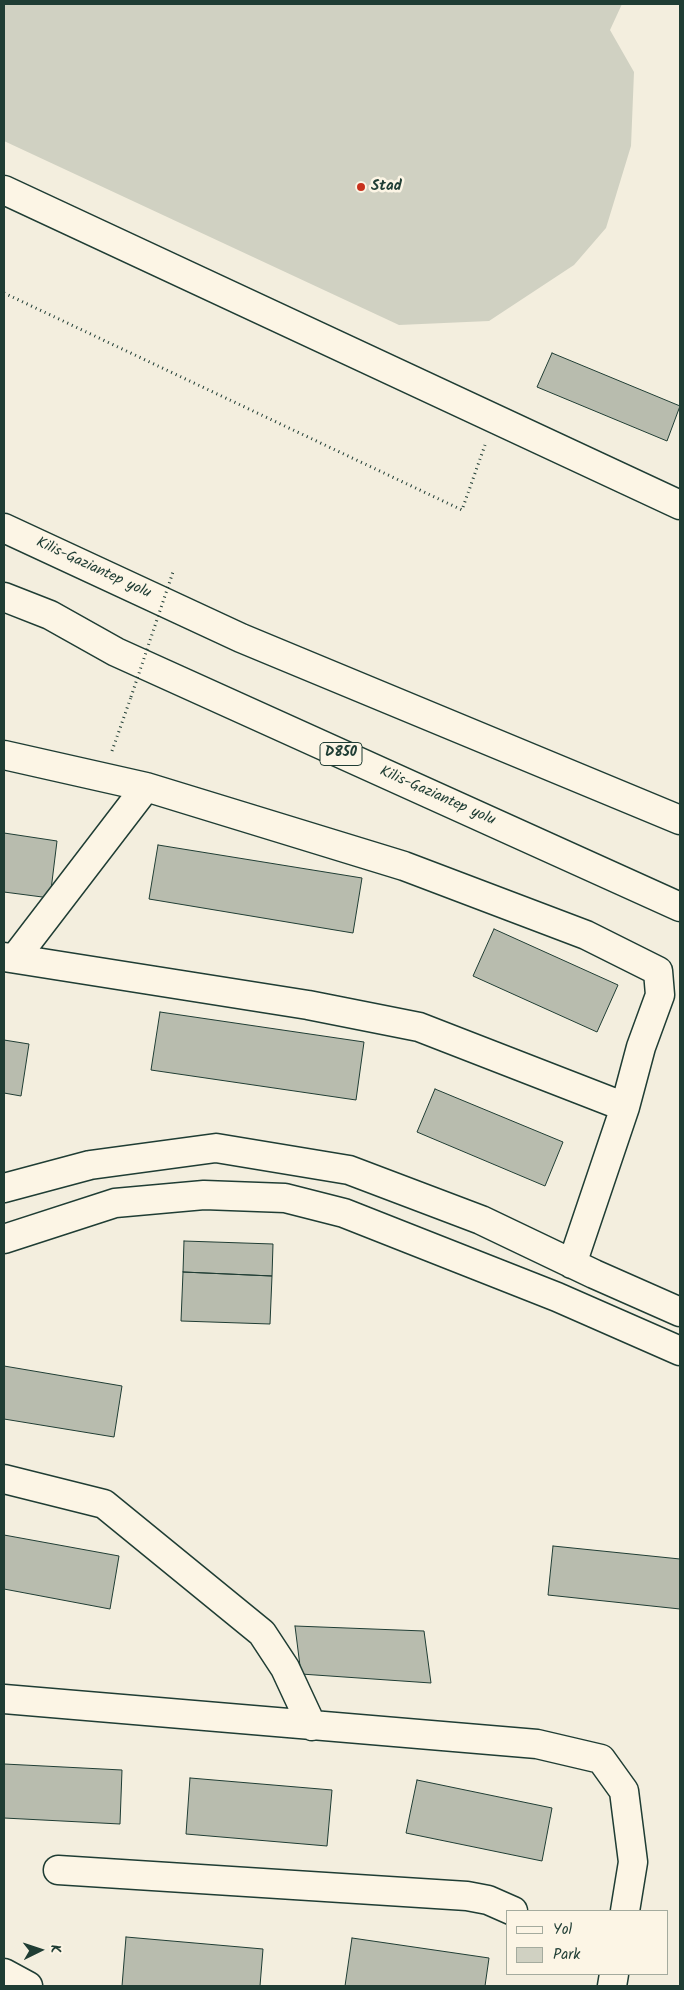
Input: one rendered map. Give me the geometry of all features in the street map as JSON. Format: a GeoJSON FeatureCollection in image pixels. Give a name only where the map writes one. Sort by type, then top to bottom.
{"type":"FeatureCollection","features":[{"type":"Feature","properties":{"kind":"main road"},"geometry":{"type":"LineString","coordinates":[[4,190],[680,505]]}},
{"type":"Feature","properties":{"kind":"main road"},"geometry":{"type":"LineString","coordinates":[[4,520],[35,541]]}},
{"type":"Feature","properties":{"kind":"main road","name":"Kilis-Gaziantep yolu"},"geometry":{"type":"LineString","coordinates":[[4,528],[241,638],[680,820]]}},
{"type":"Feature","properties":{"kind":"main road","name":"Kilis-Gaziantep yolu"},"geometry":{"type":"LineString","coordinates":[[4,597],[50,615],[116,652],[680,907]]}},
{"type":"Feature","properties":{"kind":"main road"},"geometry":{"type":"LineString","coordinates":[[4,756],[146,788],[404,866],[586,935],[658,971],[660,995],[641,1047],[624,1106],[572,1264]]}},
{"type":"Feature","properties":{"kind":"main road"},"geometry":{"type":"LineString","coordinates":[[146,788],[9,957],[308,1005],[419,1027],[624,1106]]}},
{"type":"Feature","properties":{"kind":"main road"},"geometry":{"type":"LineString","coordinates":[[4,1188],[90,1165],[216,1148],[350,1170],[481,1220],[572,1264],[680,1312]]}},
{"type":"Feature","properties":{"kind":"main road"},"geometry":{"type":"LineString","coordinates":[[4,1239],[115,1203],[204,1194],[285,1198],[344,1213],[557,1297],[680,1351]]}},
{"type":"Feature","properties":{"kind":"main road"},"geometry":{"type":"LineString","coordinates":[[4,1479],[104,1504],[119,1516],[262,1633],[285,1668],[312,1726]]}},
{"type":"Feature","properties":{"kind":"main road"},"geometry":{"type":"LineString","coordinates":[[4,1700],[537,1744],[601,1759],[624,1791],[633,1862],[624,1910]]}},
{"type":"Feature","properties":{"kind":"main road"},"geometry":{"type":"LineString","coordinates":[[58,1870],[467,1896],[488,1900],[511,1910]]}},
{"type":"Feature","properties":{"kind":"main road"},"geometry":{"type":"LineString","coordinates":[[4,1973],[28,1986]]}},
{"type":"Feature","properties":{"kind":"path"},"geometry":{"type":"LineString","coordinates":[[4,293],[462,510],[495,418]]}},
{"type":"Feature","properties":{"kind":"path"},"geometry":{"type":"LineString","coordinates":[[119,726],[131,697],[173,572]]}},
{"type":"Feature","properties":{"kind":"green space","name":"Stad"},"geometry":{"type":"Polygon","coordinates":[[[4,4],[622,4],[610,30],[634,72],[631,146],[606,228],[574,265],[489,321],[399,325],[4,141],[4,4]]]}},
{"type":"Feature","properties":{"kind":"building"},"geometry":{"type":"Polygon","coordinates":[[[552,353],[680,406],[667,441],[537,387],[552,353]]]}},
{"type":"Feature","properties":{"kind":"building"},"geometry":{"type":"Polygon","coordinates":[[[4,833],[57,841],[50,898],[4,892],[4,833]]]}},
{"type":"Feature","properties":{"kind":"building"},"geometry":{"type":"Polygon","coordinates":[[[158,845],[362,878],[353,933],[149,899],[158,845]]]}},
{"type":"Feature","properties":{"kind":"building"},"geometry":{"type":"Polygon","coordinates":[[[494,929],[618,985],[597,1032],[473,976],[494,929]]]}},
{"type":"Feature","properties":{"kind":"building"},"geometry":{"type":"Polygon","coordinates":[[[160,1012],[364,1042],[356,1100],[151,1070],[160,1012]]]}},
{"type":"Feature","properties":{"kind":"building"},"geometry":{"type":"Polygon","coordinates":[[[4,1040],[29,1044],[21,1096],[4,1093],[4,1040]]]}},
{"type":"Feature","properties":{"kind":"building"},"geometry":{"type":"Polygon","coordinates":[[[435,1089],[563,1142],[545,1186],[417,1132],[435,1089]]]}},
{"type":"Feature","properties":{"kind":"building"},"geometry":{"type":"Polygon","coordinates":[[[184,1241],[273,1244],[272,1276],[183,1272],[184,1241]]]}},
{"type":"Feature","properties":{"kind":"building"},"geometry":{"type":"Polygon","coordinates":[[[183,1272],[272,1276],[270,1324],[181,1321],[183,1272]]]}},
{"type":"Feature","properties":{"kind":"building"},"geometry":{"type":"Polygon","coordinates":[[[4,1366],[122,1386],[114,1437],[4,1419],[4,1366]]]}},
{"type":"Feature","properties":{"kind":"building"},"geometry":{"type":"Polygon","coordinates":[[[4,1535],[119,1556],[110,1609],[4,1589],[4,1535]]]}},
{"type":"Feature","properties":{"kind":"building"},"geometry":{"type":"Polygon","coordinates":[[[553,1546],[680,1559],[680,1609],[548,1595],[553,1546]]]}},
{"type":"Feature","properties":{"kind":"building"},"geometry":{"type":"Polygon","coordinates":[[[295,1626],[424,1631],[431,1683],[301,1674],[295,1626]]]}},
{"type":"Feature","properties":{"kind":"building"},"geometry":{"type":"Polygon","coordinates":[[[4,1764],[122,1770],[120,1824],[4,1818],[4,1764]]]}},
{"type":"Feature","properties":{"kind":"building"},"geometry":{"type":"Polygon","coordinates":[[[190,1778],[332,1790],[327,1846],[186,1834],[190,1778]]]}},
{"type":"Feature","properties":{"kind":"building"},"geometry":{"type":"Polygon","coordinates":[[[417,1780],[552,1808],[542,1861],[406,1833],[417,1780]]]}},
{"type":"Feature","properties":{"kind":"building"},"geometry":{"type":"Polygon","coordinates":[[[126,1937],[263,1949],[260,1986],[122,1986],[126,1937]]]}},
{"type":"Feature","properties":{"kind":"building"},"geometry":{"type":"Polygon","coordinates":[[[352,1938],[489,1958],[485,1986],[345,1986],[352,1938]]]}},
{"type":"Feature","properties":{"kind":"place","name":"Stad"},"geometry":{"type":"Point","coordinates":[361,187]}}]}
